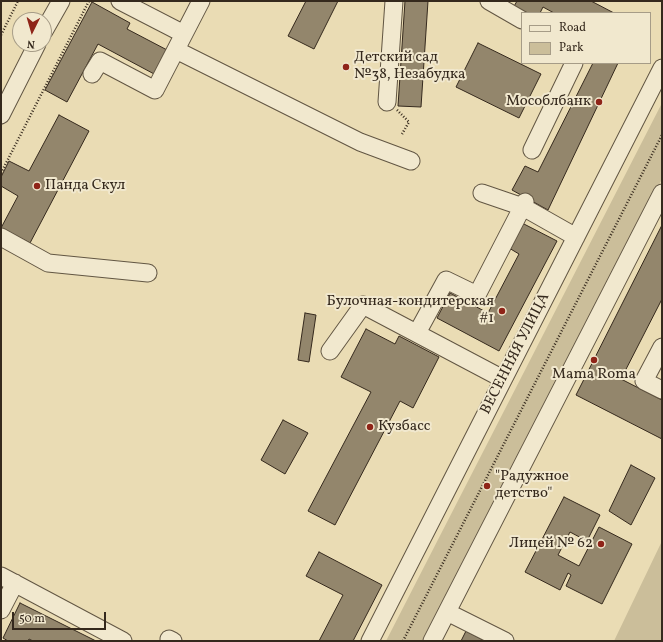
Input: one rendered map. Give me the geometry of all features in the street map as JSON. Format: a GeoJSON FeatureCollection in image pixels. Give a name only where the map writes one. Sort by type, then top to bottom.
{"type":"FeatureCollection","features":[{"type":"Feature","properties":{"kind":"street"},"geometry":{"type":"LineString","coordinates":[[41,12],[47,1]]}},
{"type":"Feature","properties":{"kind":"street"},"geometry":{"type":"LineString","coordinates":[[52,17],[61,1]]}},
{"type":"Feature","properties":{"kind":"street"},"geometry":{"type":"LineString","coordinates":[[120,1],[184,34]]}},
{"type":"Feature","properties":{"kind":"street"},"geometry":{"type":"LineString","coordinates":[[92,74],[100,61],[155,90],[201,1]]}},
{"type":"Feature","properties":{"kind":"street"},"geometry":{"type":"LineString","coordinates":[[387,102],[394,1]]}},
{"type":"Feature","properties":{"kind":"street"},"geometry":{"type":"LineString","coordinates":[[489,1],[508,6],[521,19]]}},
{"type":"Feature","properties":{"kind":"street"},"geometry":{"type":"LineString","coordinates":[[176,50],[360,142],[411,161]]}},
{"type":"Feature","properties":{"kind":"street"},"geometry":{"type":"LineString","coordinates":[[1,90],[21,52]]}},
{"type":"Feature","properties":{"kind":"street"},"geometry":{"type":"LineString","coordinates":[[1,115],[33,52]]}},
{"type":"Feature","properties":{"kind":"street"},"geometry":{"type":"LineString","coordinates":[[532,150],[574,64]]}},
{"type":"Feature","properties":{"kind":"street","name":"ВЕСЕННЯЯ УЛИЦА"},"geometry":{"type":"LineString","coordinates":[[370,641],[662,68]]}},
{"type":"Feature","properties":{"kind":"street"},"geometry":{"type":"LineString","coordinates":[[482,193],[524,204],[576,237]]}},
{"type":"Feature","properties":{"kind":"street"},"geometry":{"type":"LineString","coordinates":[[432,641],[662,193]]}},
{"type":"Feature","properties":{"kind":"street"},"geometry":{"type":"LineString","coordinates":[[417,333],[446,280],[477,296],[524,204]]}},
{"type":"Feature","properties":{"kind":"street"},"geometry":{"type":"LineString","coordinates":[[1,238],[48,263],[148,273]]}},
{"type":"Feature","properties":{"kind":"street"},"geometry":{"type":"LineString","coordinates":[[330,351],[363,305],[503,379]]}},
{"type":"Feature","properties":{"kind":"street"},"geometry":{"type":"LineString","coordinates":[[662,347],[644,381],[662,390]]}},
{"type":"Feature","properties":{"kind":"street"},"geometry":{"type":"LineString","coordinates":[[1,610],[8,580],[123,641]]}},
{"type":"Feature","properties":{"kind":"street"},"geometry":{"type":"LineString","coordinates":[[447,612],[505,641]]}},
{"type":"Feature","properties":{"kind":"path"},"geometry":{"type":"LineString","coordinates":[[1,35],[18,1]]}},
{"type":"Feature","properties":{"kind":"path"},"geometry":{"type":"LineString","coordinates":[[1,173],[89,1]]}},
{"type":"Feature","properties":{"kind":"path"},"geometry":{"type":"LineString","coordinates":[[387,102],[409,122],[402,134]]}},
{"type":"Feature","properties":{"kind":"path"},"geometry":{"type":"LineString","coordinates":[[404,641],[662,135]]}},
{"type":"Feature","properties":{"kind":"green space"},"geometry":{"type":"Polygon","coordinates":[[[662,103],[662,179],[425,641],[386,641],[662,103]]]}},
{"type":"Feature","properties":{"kind":"green space"},"geometry":{"type":"Polygon","coordinates":[[[662,541],[662,641],[614,641],[662,541]]]}},
{"type":"Feature","properties":{"kind":"building"},"geometry":{"type":"Polygon","coordinates":[[[306,1],[338,1],[314,49],[288,36],[306,1]]]}},
{"type":"Feature","properties":{"kind":"building"},"geometry":{"type":"Polygon","coordinates":[[[405,1],[428,1],[421,107],[398,106],[405,1]]]}},
{"type":"Feature","properties":{"kind":"building"},"geometry":{"type":"Polygon","coordinates":[[[517,1],[591,1],[612,12],[552,12],[543,7],[540,12],[521,13],[512,10],[517,1]]]}},
{"type":"Feature","properties":{"kind":"building"},"geometry":{"type":"Polygon","coordinates":[[[92,2],[130,23],[127,29],[169,51],[156,75],[98,44],[67,102],[45,90],[92,2]]]}},
{"type":"Feature","properties":{"kind":"building"},"geometry":{"type":"Polygon","coordinates":[[[478,43],[541,74],[519,118],[456,87],[478,43]]]}},
{"type":"Feature","properties":{"kind":"building"},"geometry":{"type":"Polygon","coordinates":[[[592,64],[618,64],[548,210],[512,190],[525,166],[538,172],[592,64]]]}},
{"type":"Feature","properties":{"kind":"building"},"geometry":{"type":"Polygon","coordinates":[[[59,115],[89,131],[30,243],[1,228],[18,196],[1,186],[1,177],[9,161],[29,171],[59,115]]]}},
{"type":"Feature","properties":{"kind":"building"},"geometry":{"type":"Polygon","coordinates":[[[522,223],[557,241],[499,351],[437,318],[450,293],[488,313],[519,254],[509,248],[522,223]]]}},
{"type":"Feature","properties":{"kind":"building"},"geometry":{"type":"Polygon","coordinates":[[[662,225],[662,299],[621,379],[662,400],[662,439],[576,395],[662,225]]]}},
{"type":"Feature","properties":{"kind":"building"},"geometry":{"type":"Polygon","coordinates":[[[305,313],[316,315],[309,362],[298,360],[305,313]]]}},
{"type":"Feature","properties":{"kind":"building","name":"Кузбасс"},"geometry":{"type":"Polygon","coordinates":[[[366,329],[395,344],[399,336],[439,357],[413,408],[400,401],[335,525],[308,511],[371,392],[341,377],[366,329]]]}},
{"type":"Feature","properties":{"kind":"building"},"geometry":{"type":"Polygon","coordinates":[[[283,420],[308,433],[285,474],[261,460],[283,420]]]}},
{"type":"Feature","properties":{"kind":"building"},"geometry":{"type":"Polygon","coordinates":[[[631,465],[655,478],[631,525],[609,511],[631,465]]]}},
{"type":"Feature","properties":{"kind":"building"},"geometry":{"type":"Polygon","coordinates":[[[564,497],[600,515],[587,541],[570,532],[558,555],[579,566],[599,527],[632,544],[602,604],[566,586],[571,575],[568,573],[560,590],[525,572],[564,497]]]}},
{"type":"Feature","properties":{"kind":"building"},"geometry":{"type":"Polygon","coordinates":[[[319,552],[382,585],[353,641],[319,641],[343,595],[306,576],[319,552]]]}},
{"type":"Feature","properties":{"kind":"building"},"geometry":{"type":"Polygon","coordinates":[[[20,603],[96,641],[33,641],[29,639],[28,641],[8,641],[3,638],[20,603]]]}},
{"type":"Feature","properties":{"kind":"building"},"geometry":{"type":"Polygon","coordinates":[[[466,631],[485,641],[461,641],[466,631]]]}},
{"type":"Feature","properties":{"kind":"place","name":"Детский сад №38, Незабудка"},"geometry":{"type":"Point","coordinates":[346,67]}},
{"type":"Feature","properties":{"kind":"place","name":"Мособлбанк"},"geometry":{"type":"Point","coordinates":[599,102]}},
{"type":"Feature","properties":{"kind":"place","name":"Панда Скул"},"geometry":{"type":"Point","coordinates":[37,186]}},
{"type":"Feature","properties":{"kind":"place","name":"Булочная-кондитерская #1"},"geometry":{"type":"Point","coordinates":[502,311]}},
{"type":"Feature","properties":{"kind":"place","name":"Mama Roma"},"geometry":{"type":"Point","coordinates":[594,360]}},
{"type":"Feature","properties":{"kind":"place","name":"Кузбасс"},"geometry":{"type":"Point","coordinates":[370,427]}},
{"type":"Feature","properties":{"kind":"place","name":"\"Радужное детство\""},"geometry":{"type":"Point","coordinates":[487,486]}},
{"type":"Feature","properties":{"kind":"place","name":"Лицей № 62"},"geometry":{"type":"Point","coordinates":[601,544]}}]}
